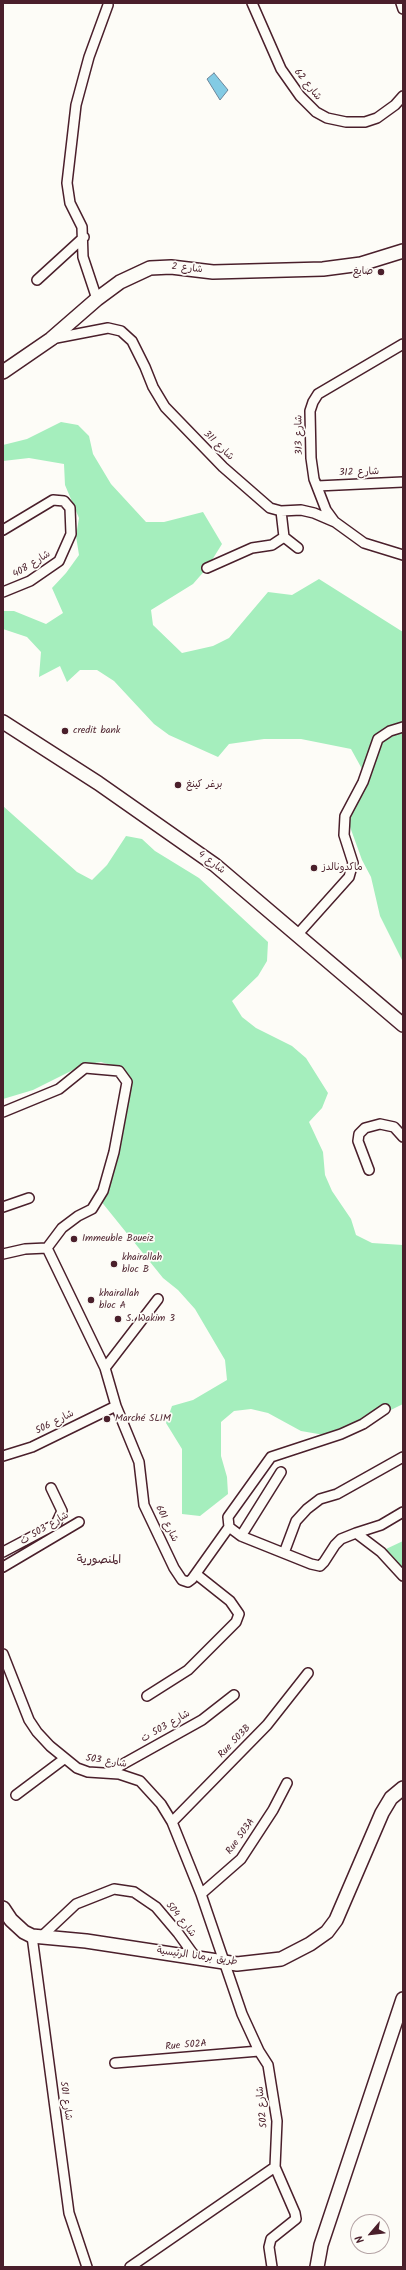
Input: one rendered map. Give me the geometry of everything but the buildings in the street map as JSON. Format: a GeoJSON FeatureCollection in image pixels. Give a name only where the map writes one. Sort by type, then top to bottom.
{"type":"FeatureCollection","features":[{"type":"Feature","properties":{"kind":"street","name":"شارع 62"},"geometry":{"type":"LineString","coordinates":[[252,3],[281,69],[300,96],[316,112],[327,118],[346,122],[365,122],[377,118],[395,105],[403,96]]}},
{"type":"Feature","properties":{"kind":"street"},"geometry":{"type":"LineString","coordinates":[[401,3],[403,9]]}},
{"type":"Feature","properties":{"kind":"street"},"geometry":{"type":"LineString","coordinates":[[97,299],[83,257],[84,237],[82,227],[70,203],[67,183],[70,146],[76,105],[89,57],[108,5]]}},
{"type":"Feature","properties":{"kind":"street"},"geometry":{"type":"LineString","coordinates":[[37,280],[84,237]]}},
{"type":"Feature","properties":{"kind":"street","name":"شارع 2"},"geometry":{"type":"LineString","coordinates":[[3,372],[51,339],[97,299],[120,282],[150,268],[171,267],[213,272],[323,270],[361,264],[403,252]]}},
{"type":"Feature","properties":{"kind":"street","name":"شارع 311"},"geometry":{"type":"LineString","coordinates":[[51,339],[108,328],[125,334],[135,347],[153,388],[165,407],[223,467],[270,508],[281,511],[301,510],[335,522],[364,543],[403,555]]}},
{"type":"Feature","properties":{"kind":"street","name":"شارع 313"},"geometry":{"type":"LineString","coordinates":[[335,522],[326,510],[316,486],[311,458],[310,411],[313,402],[318,394],[403,344]]}},
{"type":"Feature","properties":{"kind":"street","name":"شارع 312"},"geometry":{"type":"LineString","coordinates":[[316,486],[403,482]]}},
{"type":"Feature","properties":{"kind":"street","name":"شارع 408"},"geometry":{"type":"LineString","coordinates":[[3,530],[53,500],[64,501],[70,508],[71,534],[59,562],[30,581],[3,592]]}},
{"type":"Feature","properties":{"kind":"street"},"geometry":{"type":"LineString","coordinates":[[281,511],[284,537],[298,548]]}},
{"type":"Feature","properties":{"kind":"street"},"geometry":{"type":"LineString","coordinates":[[207,568],[252,548],[272,545],[284,537]]}},
{"type":"Feature","properties":{"kind":"street","name":"شارع 4"},"geometry":{"type":"LineString","coordinates":[[3,722],[98,783],[214,865],[298,934],[403,1025]]}},
{"type":"Feature","properties":{"kind":"street"},"geometry":{"type":"LineString","coordinates":[[298,934],[349,877],[353,863],[344,835],[345,816],[363,782],[378,739],[390,731],[403,727]]}},
{"type":"Feature","properties":{"kind":"street"},"geometry":{"type":"LineString","coordinates":[[3,1112],[59,1089],[85,1068],[119,1071],[127,1082],[114,1152],[103,1191],[92,1209],[78,1216],[62,1228],[47,1248],[25,1248],[3,1254]]}},
{"type":"Feature","properties":{"kind":"street"},"geometry":{"type":"LineString","coordinates":[[369,1170],[358,1141],[359,1134],[365,1128],[380,1124],[394,1127],[403,1137]]}},
{"type":"Feature","properties":{"kind":"street"},"geometry":{"type":"LineString","coordinates":[[3,1207],[29,1198]]}},
{"type":"Feature","properties":{"kind":"street","name":"شارع 601"},"geometry":{"type":"LineString","coordinates":[[47,1248],[106,1368],[116,1406],[139,1462],[142,1498],[149,1516],[178,1575],[184,1581],[188,1582],[196,1574]]}},
{"type":"Feature","properties":{"kind":"street"},"geometry":{"type":"LineString","coordinates":[[106,1368],[158,1299]]}},
{"type":"Feature","properties":{"kind":"street","name":"شارع 506"},"geometry":{"type":"LineString","coordinates":[[3,1456],[32,1447],[116,1406]]}},
{"type":"Feature","properties":{"kind":"street"},"geometry":{"type":"LineString","coordinates":[[147,1696],[188,1670],[236,1622],[239,1614],[230,1601],[196,1574],[229,1527],[228,1517],[271,1457],[341,1434],[363,1424],[385,1409]]}},
{"type":"Feature","properties":{"kind":"street"},"geometry":{"type":"LineString","coordinates":[[284,1553],[296,1522],[307,1509],[320,1499],[337,1494],[403,1457]]}},
{"type":"Feature","properties":{"kind":"street"},"geometry":{"type":"LineString","coordinates":[[241,1536],[281,1472]]}},
{"type":"Feature","properties":{"kind":"street"},"geometry":{"type":"LineString","coordinates":[[3,1552],[56,1524],[62,1511],[50,1488]]}},
{"type":"Feature","properties":{"kind":"street"},"geometry":{"type":"LineString","coordinates":[[229,1527],[241,1536],[320,1566],[341,1539],[381,1525],[403,1512]]}},
{"type":"Feature","properties":{"kind":"street","name":"شارع 503 ث"},"geometry":{"type":"LineString","coordinates":[[3,1567],[79,1522]]}},
{"type":"Feature","properties":{"kind":"street"},"geometry":{"type":"LineString","coordinates":[[356,1533],[381,1552],[403,1576]]}},
{"type":"Feature","properties":{"kind":"street","name":"شارع 503"},"geometry":{"type":"LineString","coordinates":[[3,1654],[29,1720],[37,1732],[64,1759],[77,1768],[88,1772],[119,1774],[140,1782],[161,1804],[172,1822],[201,1894],[224,1962]]}},
{"type":"Feature","properties":{"kind":"street","name":"Rue 503B"},"geometry":{"type":"LineString","coordinates":[[172,1822],[267,1725],[308,1674]]}},
{"type":"Feature","properties":{"kind":"street","name":"شارع 503 ت"},"geometry":{"type":"LineString","coordinates":[[106,1773],[202,1720],[234,1695]]}},
{"type":"Feature","properties":{"kind":"street"},"geometry":{"type":"LineString","coordinates":[[16,1795],[64,1759]]}},
{"type":"Feature","properties":{"kind":"street","name":"Rue 503A"},"geometry":{"type":"LineString","coordinates":[[201,1894],[241,1859],[273,1810],[287,1784]]}},
{"type":"Feature","properties":{"kind":"street","name":"طريق برمانا الرئيسية"},"geometry":{"type":"LineString","coordinates":[[3,1908],[11,1920],[24,1932],[37,1936],[86,1941],[237,1964],[282,1959],[310,1944],[327,1932],[336,1920],[382,1813],[391,1798],[403,1788]]}},
{"type":"Feature","properties":{"kind":"street","name":"شارع 504"},"geometry":{"type":"LineString","coordinates":[[37,1936],[76,1904],[114,1889],[134,1892],[156,1907],[178,1933],[196,1958]]}},
{"type":"Feature","properties":{"kind":"street","name":"شارع 501"},"geometry":{"type":"LineString","coordinates":[[37,1936],[69,2213],[87,2267]]}},
{"type":"Feature","properties":{"kind":"street","name":"شارع 502"},"geometry":{"type":"LineString","coordinates":[[224,1962],[242,2014],[259,2051],[268,2065],[277,2121],[275,2167],[295,2213],[296,2219],[271,2239],[269,2247],[272,2267]]}},
{"type":"Feature","properties":{"kind":"street"},"geometry":{"type":"LineString","coordinates":[[317,2267],[321,2245],[403,1999]]}},
{"type":"Feature","properties":{"kind":"street","name":"Rue 502A"},"geometry":{"type":"LineString","coordinates":[[115,2063],[259,2051]]}},
{"type":"Feature","properties":{"kind":"street"},"geometry":{"type":"LineString","coordinates":[[130,2267],[275,2167]]}},
{"type":"Feature","properties":{"kind":"green space"},"geometry":{"type":"Polygon","coordinates":[[[61,422],[78,425],[89,436],[93,454],[111,484],[146,522],[164,522],[203,512],[222,544],[207,568],[193,584],[151,610],[153,625],[182,653],[213,646],[229,638],[268,592],[292,595],[319,579],[403,632],[403,962],[380,916],[371,877],[362,860],[349,824],[346,805],[359,789],[362,769],[351,749],[301,739],[264,739],[229,744],[218,757],[169,735],[154,724],[114,681],[97,670],[80,670],[67,682],[60,666],[39,677],[41,652],[27,637],[3,629],[3,611],[14,611],[46,624],[63,613],[52,588],[66,573],[79,555],[76,536],[79,518],[65,485],[64,464],[29,458],[3,461],[3,445],[27,439],[61,422]]]}},
{"type":"Feature","properties":{"kind":"green space"},"geometry":{"type":"Polygon","coordinates":[[[3,806],[77,872],[92,880],[107,865],[126,836],[142,839],[155,851],[199,878],[268,942],[267,961],[258,976],[232,1001],[242,1017],[256,1028],[292,1046],[306,1058],[328,1093],[322,1108],[309,1122],[323,1152],[325,1175],[332,1191],[351,1219],[356,1235],[372,1243],[403,1245],[403,1404],[336,1437],[301,1431],[268,1413],[251,1409],[234,1411],[221,1422],[221,1456],[227,1477],[228,1494],[200,1516],[182,1514],[182,1449],[166,1423],[172,1406],[193,1400],[227,1380],[225,1360],[195,1309],[178,1290],[163,1278],[100,1200],[127,1098],[117,1067],[101,1062],[83,1065],[33,1090],[3,1099],[3,806]]]}},
{"type":"Feature","properties":{"kind":"green space"},"geometry":{"type":"Polygon","coordinates":[[[403,1541],[403,1575],[388,1561],[386,1549],[403,1541]]]}},
{"type":"Feature","properties":{"kind":"water"},"geometry":{"type":"Polygon","coordinates":[[[214,73],[228,90],[220,100],[207,79],[214,73]]]}},
{"type":"Feature","properties":{"kind":"place","name":"صايغ"},"geometry":{"type":"Point","coordinates":[381,272]}},
{"type":"Feature","properties":{"kind":"place","name":"credit bank"},"geometry":{"type":"Point","coordinates":[65,731]}},
{"type":"Feature","properties":{"kind":"place","name":"برغر كينغ"},"geometry":{"type":"Point","coordinates":[178,785]}},
{"type":"Feature","properties":{"kind":"place","name":"ماكدونالدز"},"geometry":{"type":"Point","coordinates":[314,868]}},
{"type":"Feature","properties":{"kind":"place","name":"Immeuble Boueiz"},"geometry":{"type":"Point","coordinates":[74,1239]}},
{"type":"Feature","properties":{"kind":"place","name":"khairallah bloc B"},"geometry":{"type":"Point","coordinates":[114,1264]}},
{"type":"Feature","properties":{"kind":"place","name":"khairallah bloc A"},"geometry":{"type":"Point","coordinates":[91,1300]}},
{"type":"Feature","properties":{"kind":"place","name":"S. Wakim 3"},"geometry":{"type":"Point","coordinates":[118,1319]}},
{"type":"Feature","properties":{"kind":"place","name":"Marché SLIM"},"geometry":{"type":"Point","coordinates":[107,1419]}},
{"type":"Feature","properties":{"kind":"district","name":"المنصورية"},"geometry":{"type":"Point","coordinates":[99,1561]}}]}
